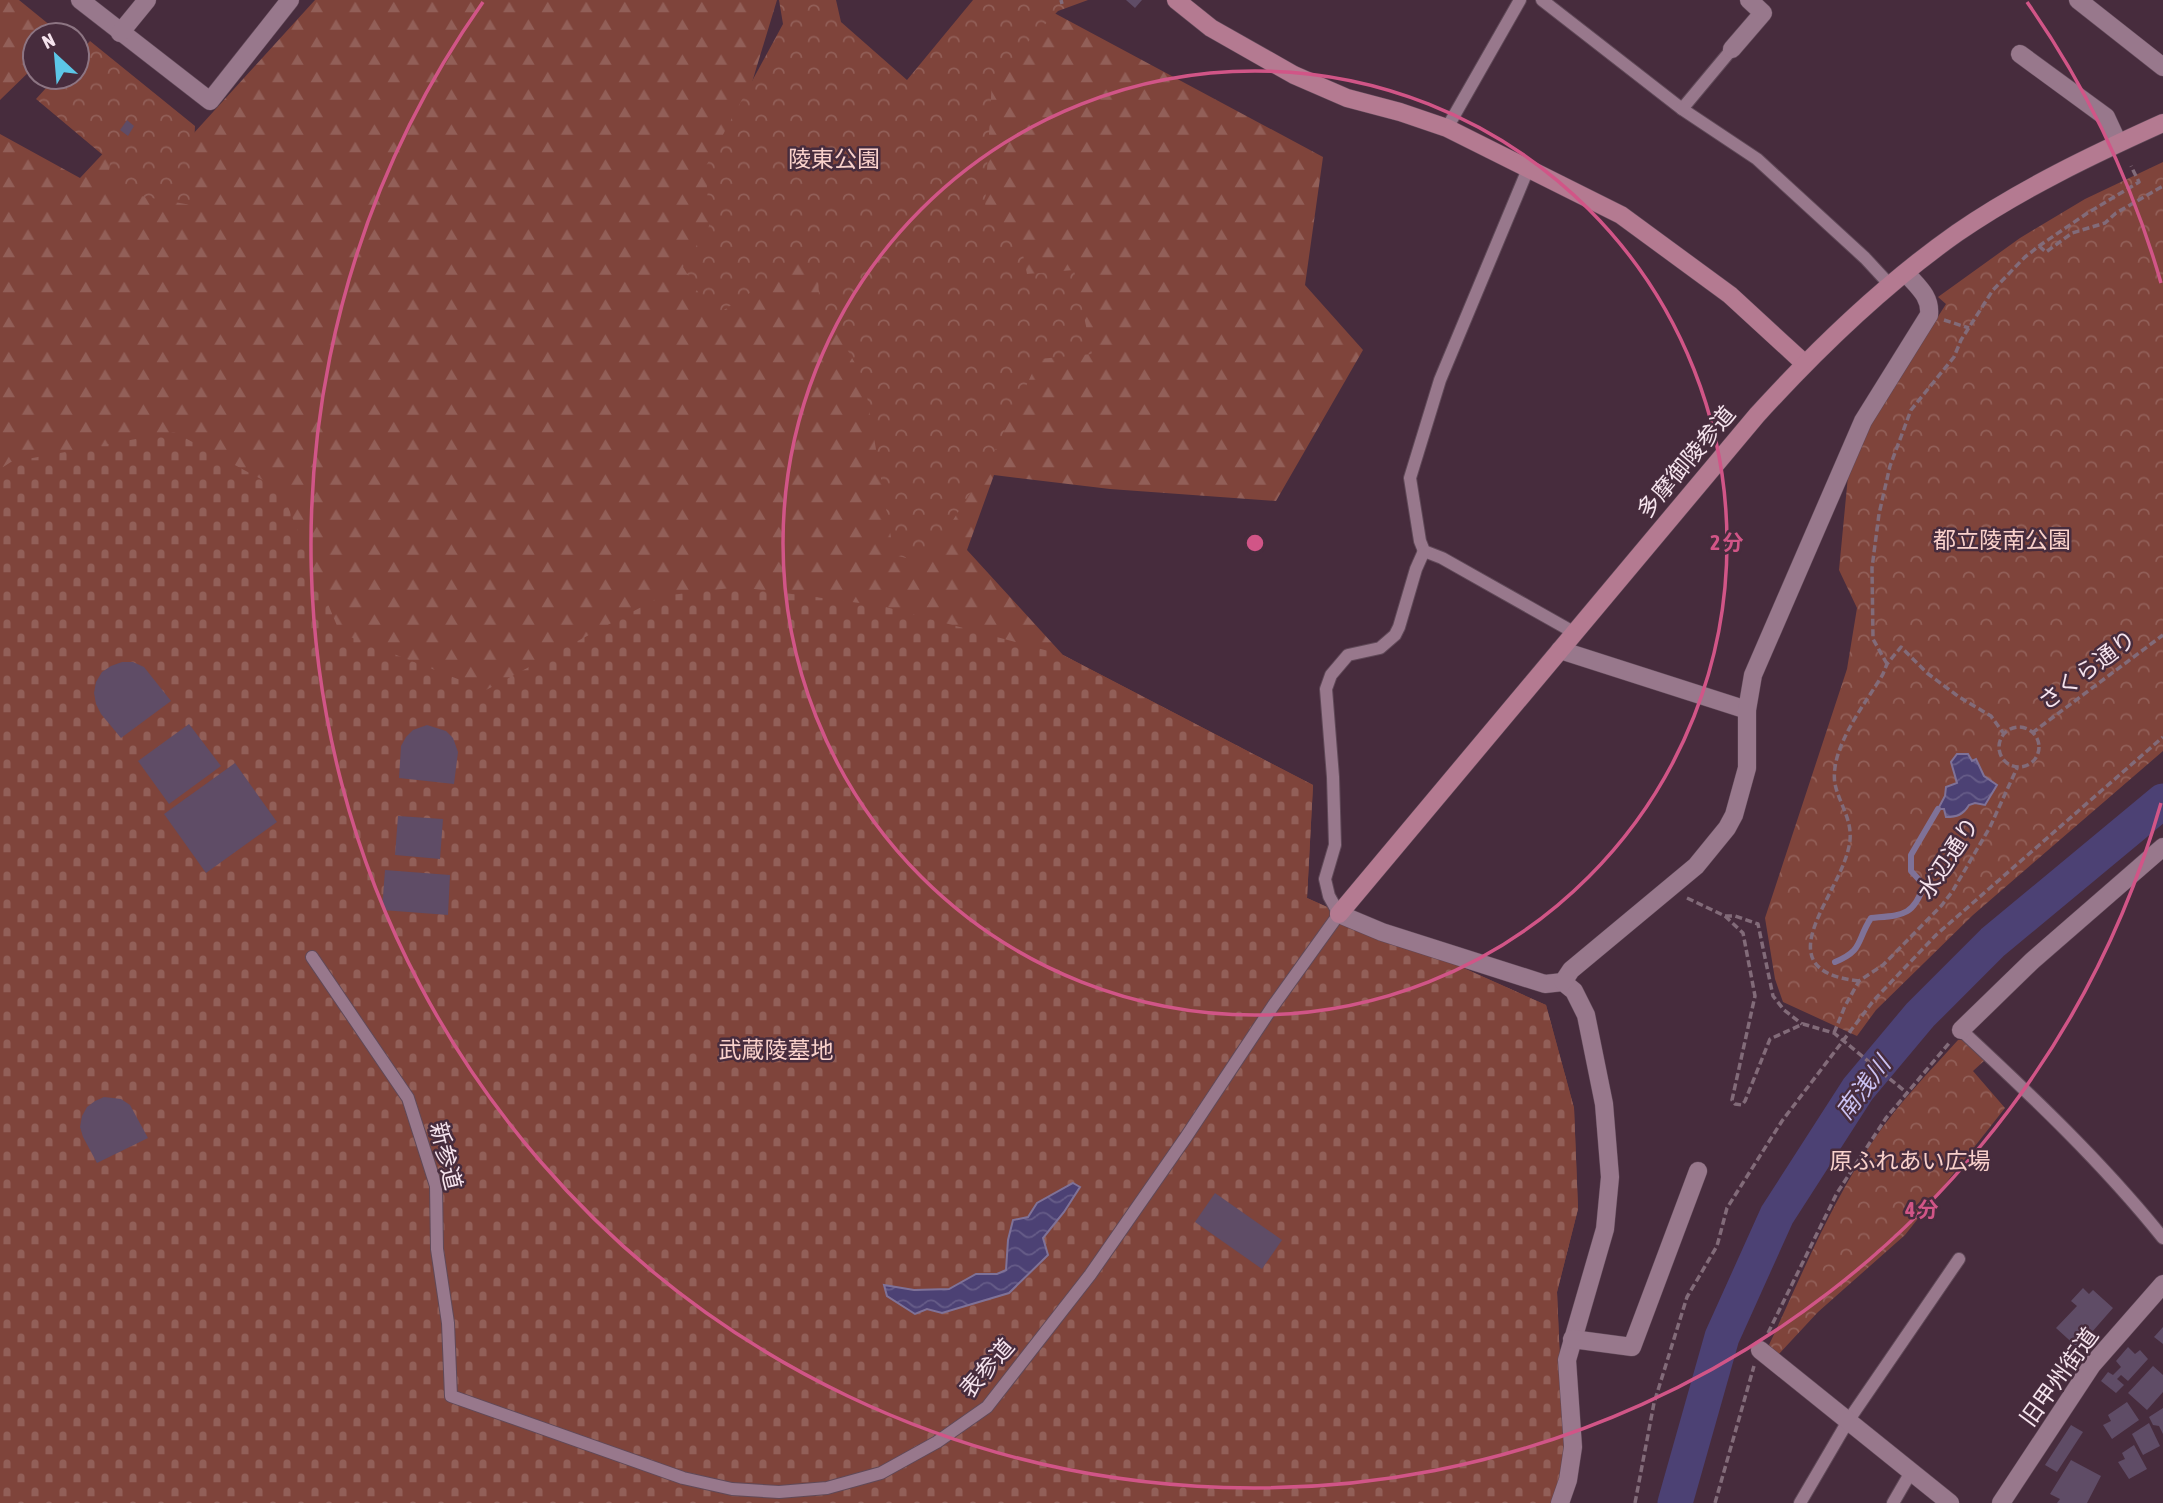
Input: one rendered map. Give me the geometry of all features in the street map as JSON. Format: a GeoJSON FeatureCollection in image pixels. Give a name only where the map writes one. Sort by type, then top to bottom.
{"type":"FeatureCollection","features":[{"type":"Feature","properties":{"kind":"main road"},"geometry":{"type":"LineString","coordinates":[[1176,0],[1211,27],[1294,75],[1348,98],[1447,128],[1620,215],[1730,295],[1804,363]]}},
{"type":"Feature","properties":{"kind":"main road","name":"多摩御陵参道"},"geometry":{"type":"LineString","coordinates":[[1335,921],[1575,632],[1804,363],[1889,285],[1957,233],[2008,201],[2118,143],[2163,123]]}},
{"type":"Feature","properties":{"kind":"street"},"geometry":{"type":"LineString","coordinates":[[80,0],[210,101],[290,0]]}},
{"type":"Feature","properties":{"kind":"street"},"geometry":{"type":"LineString","coordinates":[[120,33],[147,0]]}},
{"type":"Feature","properties":{"kind":"street"},"geometry":{"type":"LineString","coordinates":[[1732,49],[1763,12],[1749,0]]}},
{"type":"Feature","properties":{"kind":"street"},"geometry":{"type":"LineString","coordinates":[[2078,0],[2163,67]]}},
{"type":"Feature","properties":{"kind":"street"},"geometry":{"type":"LineString","coordinates":[[2020,54],[2106,117],[2118,143]]}},
{"type":"Feature","properties":{"kind":"street"},"geometry":{"type":"LineString","coordinates":[[1563,982],[1571,970],[1696,866],[1734,816],[1747,768],[1747,710],[1753,675],[1863,421],[1929,315],[1927,297],[1906,273]]}},
{"type":"Feature","properties":{"kind":"street"},"geometry":{"type":"LineString","coordinates":[[1560,650],[1747,710]]}},
{"type":"Feature","properties":{"kind":"street"},"geometry":{"type":"LineString","coordinates":[[1961,1030],[2032,961],[2163,847]]}},
{"type":"Feature","properties":{"kind":"street"},"geometry":{"type":"LineString","coordinates":[[1335,921],[1382,932],[1545,984],[1563,982],[1574,991],[1586,1016],[1604,1104],[1610,1160],[1609,1198],[1605,1229],[1572,1339],[1567,1373],[1573,1447],[1568,1480],[1560,1503]]}},
{"type":"Feature","properties":{"kind":"street"},"geometry":{"type":"LineString","coordinates":[[1572,1339],[1632,1347],[1698,1171]]}},
{"type":"Feature","properties":{"kind":"street","name":"旧甲州街道"},"geometry":{"type":"LineString","coordinates":[[2001,1503],[2092,1365],[2163,1284]]}},
{"type":"Feature","properties":{"kind":"street"},"geometry":{"type":"LineString","coordinates":[[1760,1350],[1950,1503]]}},
{"type":"Feature","properties":{"kind":"lane"},"geometry":{"type":"LineString","coordinates":[[1447,128],[1520,0]]}},
{"type":"Feature","properties":{"kind":"lane"},"geometry":{"type":"LineString","coordinates":[[1542,0],[1682,109],[1757,159],[1865,258],[1889,285]]}},
{"type":"Feature","properties":{"kind":"lane"},"geometry":{"type":"LineString","coordinates":[[1682,109],[1732,49]]}},
{"type":"Feature","properties":{"kind":"lane"},"geometry":{"type":"LineString","coordinates":[[1335,921],[1325,879],[1335,845],[1334,777],[1326,689],[1331,675],[1348,655],[1380,648],[1395,635],[1399,627],[1424,551],[1410,478],[1413,465],[1440,380],[1528,169]]}},
{"type":"Feature","properties":{"kind":"lane"},"geometry":{"type":"LineString","coordinates":[[1424,551],[1442,558],[1575,632]]}},
{"type":"Feature","properties":{"kind":"lane","name":"表参道"},"geometry":{"type":"LineString","coordinates":[[451,1396],[683,1478],[732,1489],[779,1492],[827,1488],[881,1473],[937,1442],[987,1407],[1090,1275],[1273,1006],[1335,921]]}},
{"type":"Feature","properties":{"kind":"lane","name":"新参道"},"geometry":{"type":"LineString","coordinates":[[312,957],[408,1098],[436,1186],[437,1249],[448,1324],[451,1396]]}},
{"type":"Feature","properties":{"kind":"lane"},"geometry":{"type":"LineString","coordinates":[[1961,1030],[2031,1094],[2091,1156],[2163,1238]]}},
{"type":"Feature","properties":{"kind":"lane"},"geometry":{"type":"LineString","coordinates":[[1800,1503],[1848,1421],[1959,1259]]}},
{"type":"Feature","properties":{"kind":"lane"},"geometry":{"type":"LineString","coordinates":[[1893,1503],[1911,1472]]}},
{"type":"Feature","properties":{"kind":"path"},"geometry":{"type":"LineString","coordinates":[[1886,664],[1873,639],[1872,568],[1887,478],[1911,410],[1954,357],[1993,290],[2039,246],[2139,182],[2131,166]]}},
{"type":"Feature","properties":{"kind":"path"},"geometry":{"type":"LineString","coordinates":[[2039,246],[2046,252],[2072,233],[2105,223],[2163,186]]}},
{"type":"Feature","properties":{"kind":"path"},"geometry":{"type":"LineString","coordinates":[[1929,315],[1969,328]]}},
{"type":"Feature","properties":{"kind":"path","name":"さくら通り"},"geometry":{"type":"LineString","coordinates":[[2032,733],[2163,635]]}},
{"type":"Feature","properties":{"kind":"path"},"geometry":{"type":"LineString","coordinates":[[1834,1033],[1859,981],[1836,978],[1821,971],[1813,961],[1810,942],[1850,841],[1848,819],[1836,785],[1840,746],[1884,674],[1886,664],[1901,647],[1927,673],[1991,716],[2004,734]]}},
{"type":"Feature","properties":{"kind":"path"},"geometry":{"type":"LineString","coordinates":[[2015,727],[2027,729],[2038,743],[2036,756],[2027,765],[2017,768],[2007,763],[1999,752],[2004,734],[2015,727]]}},
{"type":"Feature","properties":{"kind":"path"},"geometry":{"type":"LineString","coordinates":[[1635,1503],[1654,1402],[1688,1297],[1717,1247],[1727,1208],[1782,1121],[1874,1000],[1936,935],[2163,737]]}},
{"type":"Feature","properties":{"kind":"path","name":"水辺通り"},"geometry":{"type":"LineString","coordinates":[[1859,981],[1883,965],[1952,892],[1990,827],[2017,768]]}},
{"type":"Feature","properties":{"kind":"path"},"geometry":{"type":"LineString","coordinates":[[1670,888],[1725,916],[1743,933],[1755,996],[1732,1100],[1735,1104],[1742,1105],[1745,1101],[1770,1039],[1803,1024]]}},
{"type":"Feature","properties":{"kind":"path"},"geometry":{"type":"LineString","coordinates":[[1725,916],[1735,916],[1758,925],[1773,996],[1784,1010],[1803,1024],[1834,1033],[1907,1093]]}},
{"type":"Feature","properties":{"kind":"path"},"geometry":{"type":"LineString","coordinates":[[1715,1503],[1744,1394],[1760,1350],[1837,1194],[1868,1144],[1961,1030]]}},
{"type":"Feature","properties":{"kind":"green space"},"geometry":{"type":"Polygon","coordinates":[[[0,0],[19,0],[45,21],[21,21],[21,80],[0,100],[0,0]]]}},
{"type":"Feature","properties":{"kind":"green space","name":"武蔵陵墓地"},"geometry":{"type":"Polygon","coordinates":[[[315,0],[777,0],[750,89],[819,176],[1030,0],[1323,157],[1305,285],[1363,350],[1276,501],[1110,489],[994,475],[967,550],[1063,655],[1313,785],[1307,898],[1546,1005],[1574,1108],[1578,1209],[1557,1292],[1564,1456],[0,1254],[0,134],[80,178],[142,112],[193,134],[315,0]]]}},
{"type":"Feature","properties":{"kind":"green space","name":"陵東公園"},"geometry":{"type":"Polygon","coordinates":[[[779,0],[836,0],[841,22],[907,80],[973,0],[1088,0],[1058,11],[992,79],[985,207],[1021,245],[1027,274],[1074,270],[1092,354],[1039,359],[989,463],[926,563],[894,555],[864,379],[819,300],[818,270],[799,261],[713,317],[683,267],[709,226],[706,166],[783,24],[779,0]]]}},
{"type":"Feature","properties":{"kind":"green space"},"geometry":{"type":"Polygon","coordinates":[[[91,42],[195,126],[191,205],[107,190],[110,161],[36,99],[43,91],[91,91],[91,42]]]}},
{"type":"Feature","properties":{"kind":"green space","name":"都立陵南公園"},"geometry":{"type":"Polygon","coordinates":[[[2163,162],[2163,751],[1973,915],[1876,1010],[1857,1036],[1783,1002],[1775,979],[1765,918],[1847,669],[1857,608],[1839,570],[1848,476],[1871,422],[1946,304],[1938,297],[2020,238],[2085,199],[2163,162]]]}},
{"type":"Feature","properties":{"kind":"green space","name":"武蔵陵墓地"},"geometry":{"type":"Polygon","coordinates":[[[174,432],[281,490],[340,633],[486,690],[662,596],[739,587],[882,606],[1063,655],[1313,785],[1307,898],[1546,1005],[1574,1108],[1578,1209],[1557,1292],[1564,1456],[1558,1494],[1552,1503],[0,1503],[0,469],[11,462],[174,432]]]}},
{"type":"Feature","properties":{"kind":"green space","name":"原ふれあい広場"},"geometry":{"type":"Polygon","coordinates":[[[1958,1040],[1964,1040],[1985,1060],[1973,1071],[2005,1108],[1905,1235],[1818,1312],[1778,1355],[1768,1347],[1844,1188],[1884,1125],[1958,1040]]]}},
{"type":"Feature","properties":{"kind":"water"},"geometry":{"type":"Polygon","coordinates":[[[1957,754],[1968,754],[1972,761],[1976,759],[1984,776],[1997,785],[1985,805],[1975,803],[1959,815],[1946,817],[1944,809],[1938,809],[1945,796],[1946,787],[1957,783],[1951,762],[1957,754]]]}},
{"type":"Feature","properties":{"kind":"water"},"geometry":{"type":"Polygon","coordinates":[[[1073,1183],[1080,1187],[1043,1238],[1048,1255],[1009,1293],[942,1313],[927,1309],[915,1314],[887,1296],[884,1285],[914,1290],[949,1289],[976,1274],[997,1274],[1006,1270],[1008,1240],[1013,1220],[1028,1217],[1037,1203],[1073,1183]]]}},
{"type":"Feature","properties":{"kind":"building"},"geometry":{"type":"Polygon","coordinates":[[[1126,0],[1142,0],[1135,8],[1126,0]]]}},
{"type":"Feature","properties":{"kind":"building"},"geometry":{"type":"Polygon","coordinates":[[[127,120],[134,126],[128,136],[120,130],[127,120]]]}},
{"type":"Feature","properties":{"kind":"building"},"geometry":{"type":"Polygon","coordinates":[[[122,662],[133,662],[144,667],[171,701],[121,738],[101,714],[94,693],[102,672],[122,662]]]}},
{"type":"Feature","properties":{"kind":"building"},"geometry":{"type":"Polygon","coordinates":[[[189,724],[221,766],[169,804],[138,761],[189,724]]]}},
{"type":"Feature","properties":{"kind":"building"},"geometry":{"type":"Polygon","coordinates":[[[427,725],[446,731],[453,738],[458,752],[454,784],[399,778],[401,746],[413,730],[427,725]]]}},
{"type":"Feature","properties":{"kind":"building"},"geometry":{"type":"Polygon","coordinates":[[[235,763],[277,822],[206,873],[164,814],[235,763]]]}},
{"type":"Feature","properties":{"kind":"building"},"geometry":{"type":"Polygon","coordinates":[[[398,816],[443,819],[440,859],[395,855],[398,816]]]}},
{"type":"Feature","properties":{"kind":"building"},"geometry":{"type":"Polygon","coordinates":[[[385,870],[450,875],[448,915],[382,910],[385,870]]]}},
{"type":"Feature","properties":{"kind":"building"},"geometry":{"type":"Polygon","coordinates":[[[104,1097],[121,1099],[130,1105],[148,1138],[97,1163],[80,1127],[87,1107],[104,1097]]]}},
{"type":"Feature","properties":{"kind":"building"},"geometry":{"type":"Polygon","coordinates":[[[1215,1193],[1282,1240],[1262,1269],[1195,1222],[1215,1193]]]}},
{"type":"Feature","properties":{"kind":"building"},"geometry":{"type":"Polygon","coordinates":[[[2083,1288],[2089,1294],[2093,1290],[2113,1308],[2078,1348],[2056,1328],[2077,1306],[2071,1301],[2083,1288]]]}},
{"type":"Feature","properties":{"kind":"building"},"geometry":{"type":"Polygon","coordinates":[[[2163,1327],[2163,1344],[2154,1337],[2163,1327]]]}},
{"type":"Feature","properties":{"kind":"building"},"geometry":{"type":"Polygon","coordinates":[[[2128,1347],[2135,1354],[2140,1350],[2148,1359],[2128,1381],[2121,1375],[2117,1379],[2124,1385],[2116,1393],[2101,1381],[2108,1372],[2113,1375],[2121,1367],[2116,1361],[2128,1347]]]}},
{"type":"Feature","properties":{"kind":"building"},"geometry":{"type":"Polygon","coordinates":[[[2153,1366],[2163,1375],[2163,1392],[2147,1410],[2128,1393],[2153,1366]]]}},
{"type":"Feature","properties":{"kind":"building"},"geometry":{"type":"Polygon","coordinates":[[[2127,1402],[2139,1420],[2112,1439],[2103,1425],[2111,1421],[2108,1415],[2127,1402]]]}},
{"type":"Feature","properties":{"kind":"building"},"geometry":{"type":"Polygon","coordinates":[[[2163,1408],[2163,1434],[2149,1417],[2163,1408]]]}},
{"type":"Feature","properties":{"kind":"building"},"geometry":{"type":"Polygon","coordinates":[[[2149,1423],[2160,1446],[2143,1455],[2132,1434],[2149,1423]]]}},
{"type":"Feature","properties":{"kind":"building"},"geometry":{"type":"Polygon","coordinates":[[[2071,1425],[2083,1432],[2057,1472],[2045,1465],[2071,1425]]]}},
{"type":"Feature","properties":{"kind":"building"},"geometry":{"type":"Polygon","coordinates":[[[2134,1445],[2147,1469],[2129,1479],[2118,1462],[2125,1459],[2122,1453],[2134,1445]]]}},
{"type":"Feature","properties":{"kind":"building"},"geometry":{"type":"Polygon","coordinates":[[[2071,1460],[2101,1476],[2087,1503],[2057,1503],[2060,1499],[2050,1494],[2071,1460]]]}},
{"type":"Feature","properties":{"kind":"waterway","name":"南浅川"},"geometry":{"type":"LineString","coordinates":[[1675,1503],[1722,1337],[1777,1215],[1858,1089],[1920,1015],[1993,942],[2163,801]]}},
{"type":"Feature","properties":{"kind":"waterway"},"geometry":{"type":"LineString","coordinates":[[1835,962],[1855,949],[1871,918],[1898,915],[1911,909],[1924,885],[1911,871],[1911,855],[1938,809]]}}]}
